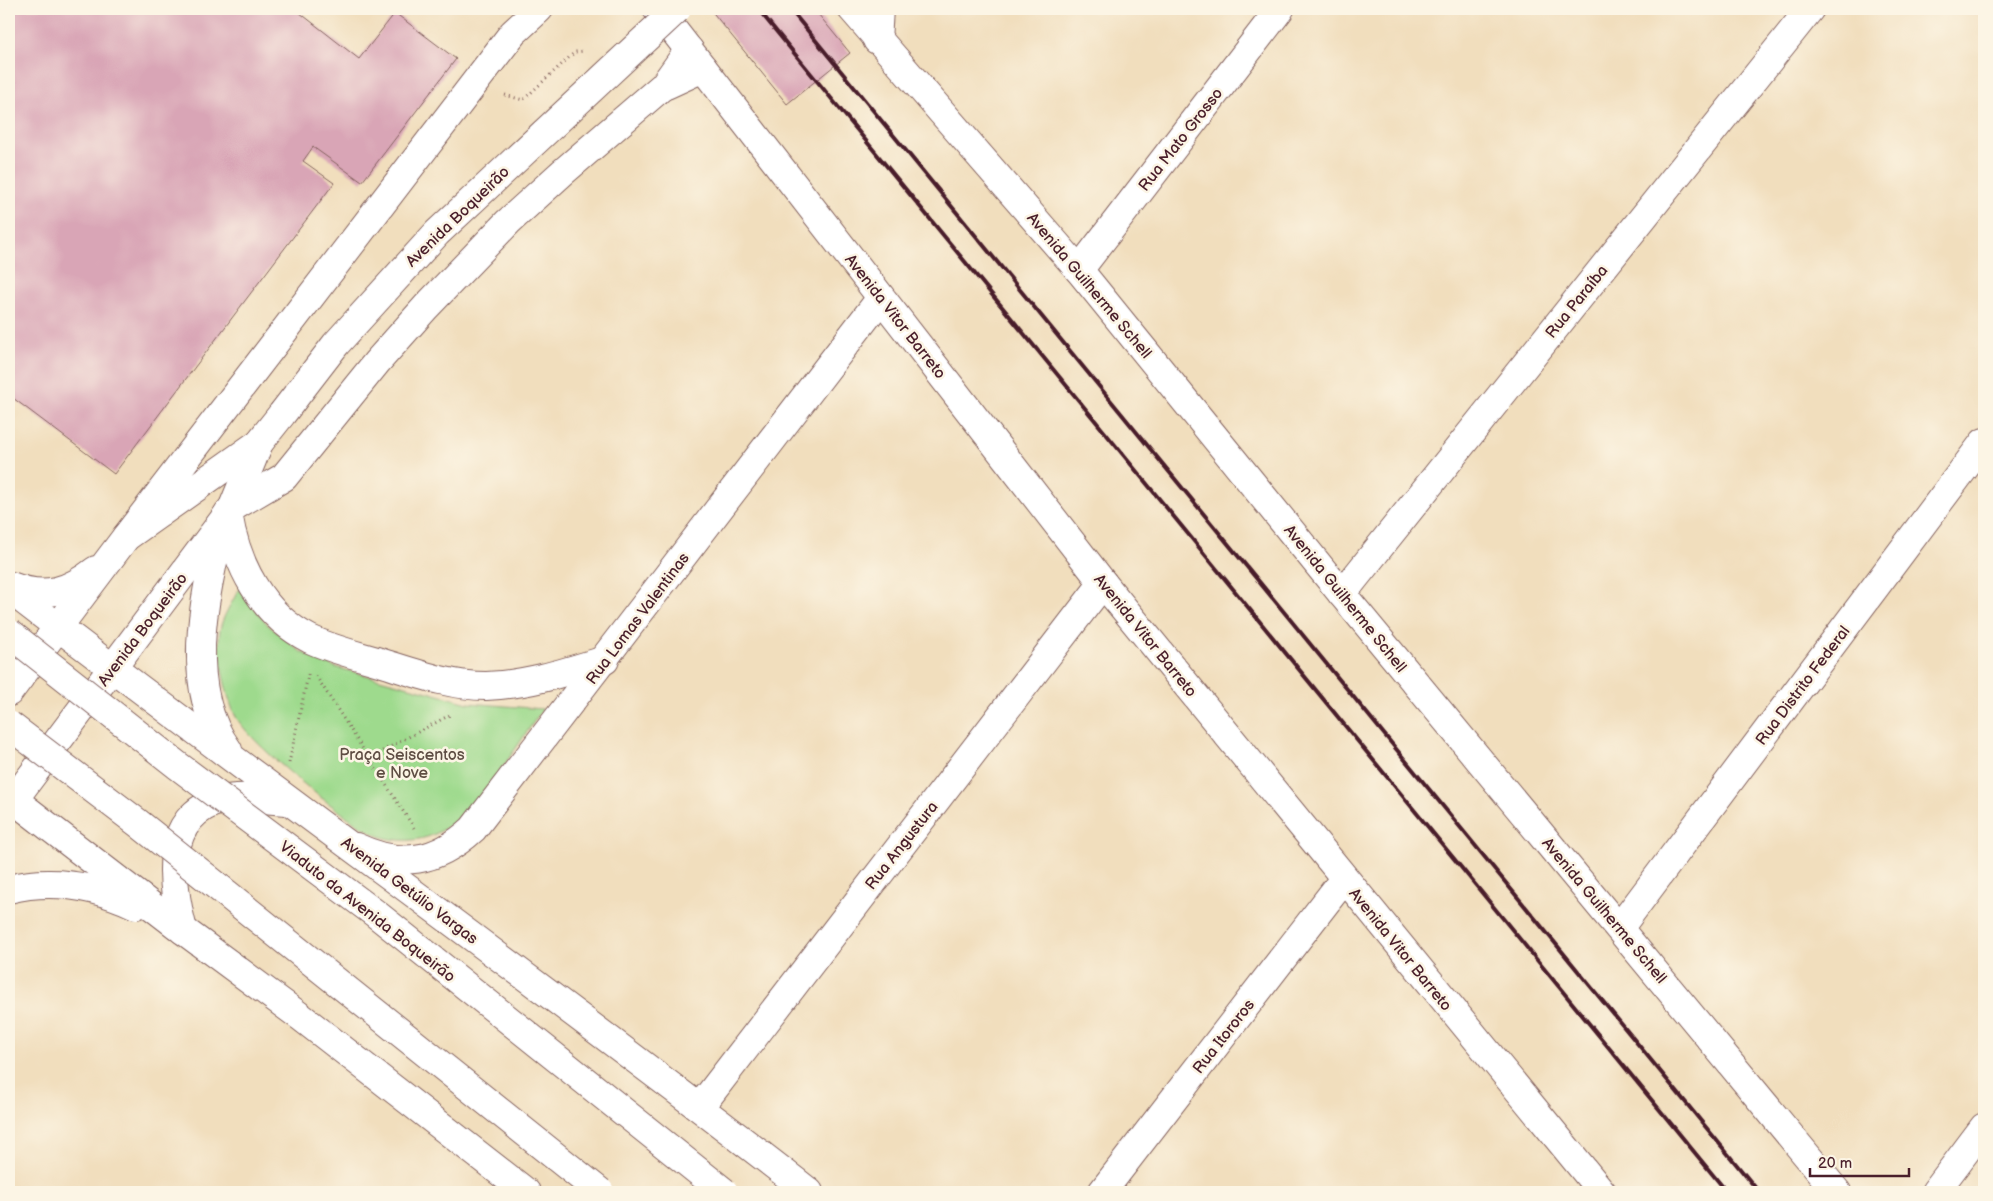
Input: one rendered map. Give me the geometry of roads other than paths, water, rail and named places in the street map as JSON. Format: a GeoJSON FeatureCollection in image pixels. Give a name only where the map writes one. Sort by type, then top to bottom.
{"type":"FeatureCollection","features":[{"type":"Feature","properties":{"kind":"main road"},"geometry":{"type":"LineString","coordinates":[[126,537],[515,21],[539,9]]}},
{"type":"Feature","properties":{"kind":"main road","name":"Avenida Vitor Barreto"},"geometry":{"type":"LineString","coordinates":[[657,9],[1103,583],[1602,1192]]}},
{"type":"Feature","properties":{"kind":"main road","name":"Avenida Boqueirão"},"geometry":{"type":"LineString","coordinates":[[10,800],[114,667],[228,514],[260,443],[336,344],[437,233],[677,9]]}},
{"type":"Feature","properties":{"kind":"main road","name":"Avenida Guilherme Schell"},"geometry":{"type":"LineString","coordinates":[[852,9],[1079,270],[1342,594],[1837,1192]]}},
{"type":"Feature","properties":{"kind":"main road"},"geometry":{"type":"LineString","coordinates":[[877,40],[879,9]]}},
{"type":"Feature","properties":{"kind":"main road","name":"Rua Mato Grosso"},"geometry":{"type":"LineString","coordinates":[[1079,270],[1280,9]]}},
{"type":"Feature","properties":{"kind":"main road","name":"Rua Paraíba"},"geometry":{"type":"LineString","coordinates":[[1342,594],[1810,9]]}},
{"type":"Feature","properties":{"kind":"main road"},"geometry":{"type":"LineString","coordinates":[[235,760],[218,736],[211,718],[202,664],[206,597],[228,514],[284,477],[377,362],[467,264],[563,172],[696,59]]}},
{"type":"Feature","properties":{"kind":"main road","name":"Rua Lomas Valentinas"},"geometry":{"type":"LineString","coordinates":[[349,844],[375,856],[399,860],[434,855],[450,848],[473,829],[881,298]]}},
{"type":"Feature","properties":{"kind":"main road","name":"Rua Distrito Federal"},"geometry":{"type":"LineString","coordinates":[[1620,928],[1984,442]]}},
{"type":"Feature","properties":{"kind":"main road","name":"Avenida Boqueirão"},"geometry":{"type":"LineString","coordinates":[[9,692],[126,537],[260,443]]}},
{"type":"Feature","properties":{"kind":"main road"},"geometry":{"type":"LineString","coordinates":[[228,514],[236,548],[256,591],[274,612],[296,630],[326,645],[434,678],[485,686],[552,676],[604,660]]}},
{"type":"Feature","properties":{"kind":"main road"},"geometry":{"type":"LineString","coordinates":[[9,585],[29,593],[47,594],[86,578],[109,560]]}},
{"type":"Feature","properties":{"kind":"main road","name":"Rua Angustura"},"geometry":{"type":"LineString","coordinates":[[700,1107],[1103,583]]}},
{"type":"Feature","properties":{"kind":"main road","name":"Avenida Getúlio Vargas"},"geometry":{"type":"LineString","coordinates":[[9,589],[287,800],[349,844],[700,1107],[809,1192]]}},
{"type":"Feature","properties":{"kind":"main road","name":"Viaduto da Avenida Boqueirão"},"geometry":{"type":"LineString","coordinates":[[9,633],[177,766],[376,914],[724,1192]]}},
{"type":"Feature","properties":{"kind":"main road"},"geometry":{"type":"LineString","coordinates":[[9,725],[138,823],[600,1192]]}},
{"type":"Feature","properties":{"kind":"main road"},"geometry":{"type":"LineString","coordinates":[[183,930],[176,894],[173,861],[182,830],[194,815],[221,800],[238,798],[287,800]]}},
{"type":"Feature","properties":{"kind":"main road"},"geometry":{"type":"LineString","coordinates":[[10,800],[301,1017],[526,1192]]}},
{"type":"Feature","properties":{"kind":"main road","name":"Rua Itororos"},"geometry":{"type":"LineString","coordinates":[[1102,1192],[1344,879]]}},
{"type":"Feature","properties":{"kind":"main road"},"geometry":{"type":"LineString","coordinates":[[9,889],[41,884],[85,886],[126,901],[183,930]]}},
{"type":"Feature","properties":{"kind":"main road"},"geometry":{"type":"LineString","coordinates":[[1935,1192],[1984,1127]]}},
{"type":"Feature","properties":{"kind":"railway"},"geometry":{"type":"LineString","coordinates":[[758,9],[1727,1192]]}},
{"type":"Feature","properties":{"kind":"railway"},"geometry":{"type":"LineString","coordinates":[[790,9],[1759,1192]]}},
{"type":"Feature","properties":{"kind":"park label","name":"Praça Seiscentos e Nove"},"geometry":{"type":"Point","coordinates":[402,763]}}]}
